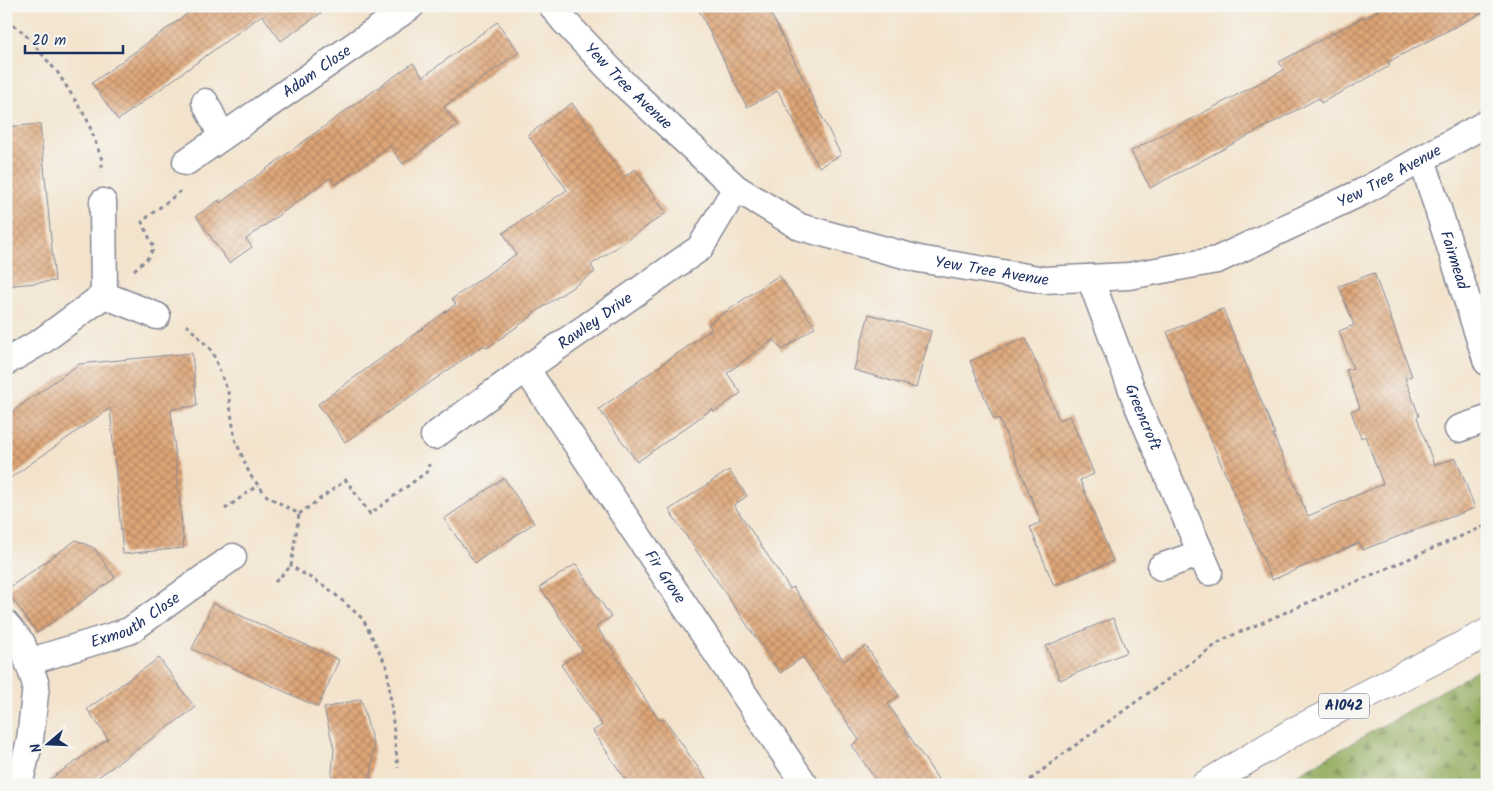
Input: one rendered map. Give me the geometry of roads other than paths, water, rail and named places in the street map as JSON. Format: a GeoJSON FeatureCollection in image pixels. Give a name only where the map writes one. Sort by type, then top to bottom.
{"type":"FeatureCollection","features":[{"type":"Feature","properties":{"kind":"main road","name":"A1042"},"geometry":{"type":"LineString","coordinates":[[1205,785],[1295,731],[1487,633]]}},
{"type":"Feature","properties":{"kind":"street","name":"Adam Close"},"geometry":{"type":"LineString","coordinates":[[186,162],[411,6]]}},
{"type":"Feature","properties":{"kind":"street","name":"Yew Tree Avenue"},"geometry":{"type":"LineString","coordinates":[[552,6],[626,86],[736,188],[800,228],[918,259],[1044,280],[1129,276],[1217,260],[1362,192],[1487,123]]}},
{"type":"Feature","properties":{"kind":"street"},"geometry":{"type":"LineString","coordinates":[[204,102],[222,137]]}},
{"type":"Feature","properties":{"kind":"street","name":"Fairmead"},"geometry":{"type":"LineString","coordinates":[[1422,159],[1487,362]]}},
{"type":"Feature","properties":{"kind":"street","name":"Rawley Drive"},"geometry":{"type":"LineString","coordinates":[[434,436],[526,369],[700,248],[736,188]]}},
{"type":"Feature","properties":{"kind":"street"},"geometry":{"type":"LineString","coordinates":[[103,202],[104,295]]}},
{"type":"Feature","properties":{"kind":"street","name":"Greencroft"},"geometry":{"type":"LineString","coordinates":[[1090,278],[1138,406],[1205,562],[1161,567]]}},
{"type":"Feature","properties":{"kind":"street"},"geometry":{"type":"LineString","coordinates":[[104,295],[156,316]]}},
{"type":"Feature","properties":{"kind":"street"},"geometry":{"type":"LineString","coordinates":[[6,362],[42,341],[104,295]]}},
{"type":"Feature","properties":{"kind":"street","name":"Fir Grove"},"geometry":{"type":"LineString","coordinates":[[526,369],[806,785]]}},
{"type":"Feature","properties":{"kind":"street"},"geometry":{"type":"LineString","coordinates":[[1458,429],[1487,419]]}},
{"type":"Feature","properties":{"kind":"street","name":"Exmouth Close"},"geometry":{"type":"LineString","coordinates":[[28,662],[129,631],[233,557]]}},
{"type":"Feature","properties":{"kind":"street"},"geometry":{"type":"LineString","coordinates":[[6,624],[22,643],[36,684],[30,740],[19,785]]}}]}
